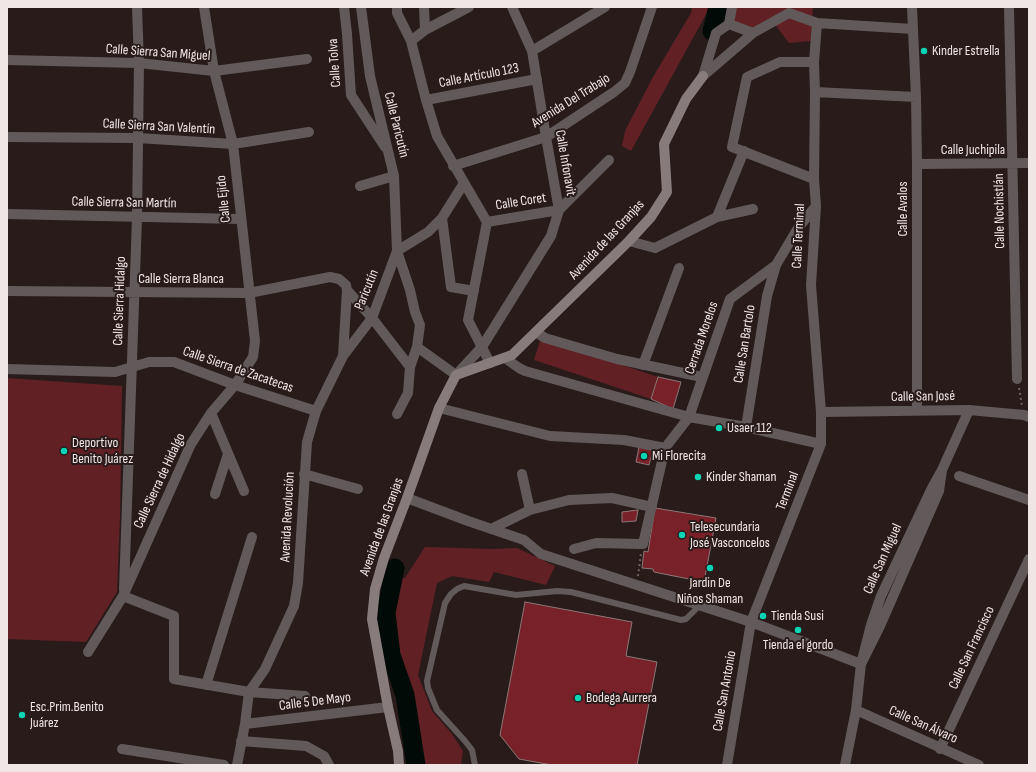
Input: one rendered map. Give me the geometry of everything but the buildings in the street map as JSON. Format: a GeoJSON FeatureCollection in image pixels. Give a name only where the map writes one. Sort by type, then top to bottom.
{"type":"FeatureCollection","features":[{"type":"Feature","properties":{"kind":"street","name":"Calle Sierra Hidalgo"},"geometry":{"type":"LineString","coordinates":[[123,596],[137,218],[137,7]]}},
{"type":"Feature","properties":{"kind":"street","name":"Calle Ejido"},"geometry":{"type":"LineString","coordinates":[[204,7],[214,71],[233,144],[240,219],[255,341],[253,357],[235,385]]}},
{"type":"Feature","properties":{"kind":"street","name":"Calle Tolva"},"geometry":{"type":"LineString","coordinates":[[344,7],[351,94],[389,154]]}},
{"type":"Feature","properties":{"kind":"street","name":"Calle Paricutín"},"geometry":{"type":"LineString","coordinates":[[361,7],[370,76],[394,176],[397,251]]}},
{"type":"Feature","properties":{"kind":"street"},"geometry":{"type":"LineString","coordinates":[[397,7],[397,13],[411,41],[437,136],[453,166],[487,222],[468,320],[490,363]]}},
{"type":"Feature","properties":{"kind":"street"},"geometry":{"type":"LineString","coordinates":[[424,7],[425,30]]}},
{"type":"Feature","properties":{"kind":"street"},"geometry":{"type":"LineString","coordinates":[[411,41],[425,30],[470,7]]}},
{"type":"Feature","properties":{"kind":"street","name":"Calle Infonavit"},"geometry":{"type":"LineString","coordinates":[[512,7],[532,51],[559,210]]}},
{"type":"Feature","properties":{"kind":"street","name":"Calle Artículo 123"},"geometry":{"type":"LineString","coordinates":[[532,51],[605,7]]}},
{"type":"Feature","properties":{"kind":"street","name":"Avenida Del Trabajo"},"geometry":{"type":"LineString","coordinates":[[453,166],[546,137],[614,92],[625,83],[630,72],[652,7]]}},
{"type":"Feature","properties":{"kind":"street"},"geometry":{"type":"LineString","coordinates":[[732,7],[729,24],[753,33]]}},
{"type":"Feature","properties":{"kind":"street","name":"Calle Avalos"},"geometry":{"type":"LineString","coordinates":[[912,7],[916,97],[917,411]]}},
{"type":"Feature","properties":{"kind":"street","name":"Calle Nochistlán"},"geometry":{"type":"LineString","coordinates":[[1009,7],[1017,379]]}},
{"type":"Feature","properties":{"kind":"street"},"geometry":{"type":"LineString","coordinates":[[703,76],[753,33],[772,21],[789,13],[817,24],[913,29]]}},
{"type":"Feature","properties":{"kind":"street","name":"Avenida de las Granjas"},"geometry":{"type":"LineString","coordinates":[[456,375],[512,355],[629,241],[651,217],[667,192],[664,144],[686,100],[703,76],[716,33],[729,24]]}},
{"type":"Feature","properties":{"kind":"street"},"geometry":{"type":"LineString","coordinates":[[814,179],[732,147],[747,77],[780,62],[814,62],[817,24]]}},
{"type":"Feature","properties":{"kind":"street","name":"Calle Sierra San Miguel"},"geometry":{"type":"LineString","coordinates":[[7,60],[138,63],[214,71],[307,59]]}},
{"type":"Feature","properties":{"kind":"street","name":"Calle Terminal"},"geometry":{"type":"LineString","coordinates":[[814,62],[814,179],[816,206],[811,285],[821,412]]}},
{"type":"Feature","properties":{"kind":"street","name":"Calle Artículo 123"},"geometry":{"type":"LineString","coordinates":[[426,100],[537,79]]}},
{"type":"Feature","properties":{"kind":"street"},"geometry":{"type":"LineString","coordinates":[[815,92],[916,97]]}},
{"type":"Feature","properties":{"kind":"street","name":"Calle Sierra San Valentín"},"geometry":{"type":"LineString","coordinates":[[7,137],[138,138],[233,144],[309,132]]}},
{"type":"Feature","properties":{"kind":"street"},"geometry":{"type":"LineString","coordinates":[[718,217],[744,151]]}},
{"type":"Feature","properties":{"kind":"street"},"geometry":{"type":"LineString","coordinates":[[559,210],[609,160]]}},
{"type":"Feature","properties":{"kind":"street","name":"Calle Juchipila"},"geometry":{"type":"LineString","coordinates":[[916,164],[1029,163]]}},
{"type":"Feature","properties":{"kind":"street"},"geometry":{"type":"LineString","coordinates":[[360,186],[394,176]]}},
{"type":"Feature","properties":{"kind":"street"},"geometry":{"type":"LineString","coordinates":[[397,414],[408,393],[410,366],[417,347],[420,325],[414,312],[410,290],[397,251],[428,232],[442,218],[464,183]]}},
{"type":"Feature","properties":{"kind":"street"},"geometry":{"type":"LineString","coordinates":[[776,265],[798,228],[816,206]]}},
{"type":"Feature","properties":{"kind":"street"},"geometry":{"type":"LineString","coordinates":[[629,241],[655,248],[718,217],[753,209]]}},
{"type":"Feature","properties":{"kind":"street","name":"Avenida de las Granjas"},"geometry":{"type":"LineString","coordinates":[[399,765],[398,751],[388,707],[372,619],[375,589],[384,558],[439,408],[456,375],[482,346],[551,236],[559,210]]}},
{"type":"Feature","properties":{"kind":"street","name":"Calle Coret"},"geometry":{"type":"LineString","coordinates":[[487,222],[559,210]]}},
{"type":"Feature","properties":{"kind":"street","name":"Calle Sierra San Martín"},"geometry":{"type":"LineString","coordinates":[[7,214],[137,218],[240,219]]}},
{"type":"Feature","properties":{"kind":"street"},"geometry":{"type":"LineString","coordinates":[[442,218],[451,287],[474,291]]}},
{"type":"Feature","properties":{"kind":"street","name":"Paricutín"},"geometry":{"type":"LineString","coordinates":[[343,356],[372,318],[397,251]]}},
{"type":"Feature","properties":{"kind":"street","name":"Cerrada Morelos"},"geometry":{"type":"LineString","coordinates":[[666,448],[689,417],[730,299],[776,265]]}},
{"type":"Feature","properties":{"kind":"street","name":"Calle San Bartolo"},"geometry":{"type":"LineString","coordinates":[[746,428],[767,296],[776,265]]}},
{"type":"Feature","properties":{"kind":"street"},"geometry":{"type":"LineString","coordinates":[[643,365],[678,268]]}},
{"type":"Feature","properties":{"kind":"street","name":"Calle Sierra Blanca"},"geometry":{"type":"LineString","coordinates":[[7,291],[249,293],[330,278],[339,279],[344,282],[347,290]]}},
{"type":"Feature","properties":{"kind":"street"},"geometry":{"type":"LineString","coordinates":[[347,290],[372,318],[410,366]]}},
{"type":"Feature","properties":{"kind":"street","name":"Avenida Revolución"},"geometry":{"type":"LineString","coordinates":[[237,765],[245,724],[249,692],[265,669],[294,606],[298,583],[307,442],[316,411],[343,356],[347,290]]}},
{"type":"Feature","properties":{"kind":"street"},"geometry":{"type":"LineString","coordinates":[[536,332],[545,338],[643,365],[702,377]]}},
{"type":"Feature","properties":{"kind":"street"},"geometry":{"type":"LineString","coordinates":[[417,347],[456,375]]}},
{"type":"Feature","properties":{"kind":"street"},"geometry":{"type":"LineString","coordinates":[[505,358],[525,371],[689,417],[821,444]]}},
{"type":"Feature","properties":{"kind":"street","name":"Calle Sierra de Zacatecas"},"geometry":{"type":"LineString","coordinates":[[7,369],[115,372],[149,362],[174,362],[235,385],[316,411]]}},
{"type":"Feature","properties":{"kind":"street","name":"Calle Sierra de Hidalgo"},"geometry":{"type":"LineString","coordinates":[[88,652],[123,596],[191,444],[211,413],[235,385]]}},
{"type":"Feature","properties":{"kind":"street"},"geometry":{"type":"LineString","coordinates":[[439,408],[550,436],[624,440],[666,448],[653,495],[652,507],[643,544],[596,543],[574,549]]}},
{"type":"Feature","properties":{"kind":"street","name":"Calle San José"},"geometry":{"type":"LineString","coordinates":[[821,412],[969,410],[1026,416]]}},
{"type":"Feature","properties":{"kind":"street","name":"Calle San Miguel"},"geometry":{"type":"LineString","coordinates":[[845,765],[856,710],[861,664],[871,625],[881,596],[942,470],[969,410]]}},
{"type":"Feature","properties":{"kind":"street","name":"Terminal"},"geometry":{"type":"LineString","coordinates":[[751,622],[821,444],[821,412]]}},
{"type":"Feature","properties":{"kind":"street"},"geometry":{"type":"LineString","coordinates":[[211,413],[244,490]]}},
{"type":"Feature","properties":{"kind":"street"},"geometry":{"type":"LineString","coordinates":[[215,494],[228,454]]}},
{"type":"Feature","properties":{"kind":"street"},"geometry":{"type":"LineString","coordinates":[[304,474],[358,489]]}},
{"type":"Feature","properties":{"kind":"street"},"geometry":{"type":"LineString","coordinates":[[522,474],[530,510]]}},
{"type":"Feature","properties":{"kind":"street"},"geometry":{"type":"LineString","coordinates":[[959,476],[1029,500]]}},
{"type":"Feature","properties":{"kind":"street"},"geometry":{"type":"LineString","coordinates":[[407,498],[468,522],[524,540],[541,554],[751,622],[861,664]]}},
{"type":"Feature","properties":{"kind":"street"},"geometry":{"type":"LineString","coordinates":[[491,529],[530,510],[569,500],[612,498],[652,507]]}},
{"type":"Feature","properties":{"kind":"street"},"geometry":{"type":"LineString","coordinates":[[206,685],[252,537]]}},
{"type":"Feature","properties":{"kind":"street","name":"Calle San Francisco"},"geometry":{"type":"LineString","coordinates":[[940,749],[1029,559]]}},
{"type":"Feature","properties":{"kind":"street"},"geometry":{"type":"LineString","coordinates":[[123,596],[174,616],[174,679],[249,692],[304,696]]}},
{"type":"Feature","properties":{"kind":"street","name":"Calle San Antonio"},"geometry":{"type":"LineString","coordinates":[[727,765],[751,622]]}},
{"type":"Feature","properties":{"kind":"street","name":"Calle 5 De Mayo"},"geometry":{"type":"LineString","coordinates":[[245,724],[388,707]]}},
{"type":"Feature","properties":{"kind":"street","name":"Calle San Álvaro"},"geometry":{"type":"LineString","coordinates":[[856,710],[940,749],[963,762],[979,765]]}},
{"type":"Feature","properties":{"kind":"street"},"geometry":{"type":"LineString","coordinates":[[241,742],[306,746],[324,756],[329,765]]}},
{"type":"Feature","properties":{"kind":"street"},"geometry":{"type":"LineString","coordinates":[[122,749],[224,765]]}},
{"type":"Feature","properties":{"kind":"lane"},"geometry":{"type":"LineString","coordinates":[[475,765],[472,750],[437,710],[428,688],[427,681],[445,603],[451,594],[457,589],[464,586],[516,595],[556,591],[572,592],[681,620],[686,619],[699,606]]}},
{"type":"Feature","properties":{"kind":"path"},"geometry":{"type":"LineString","coordinates":[[1017,379],[1026,416]]}},
{"type":"Feature","properties":{"kind":"path"},"geometry":{"type":"LineString","coordinates":[[636,585],[643,544]]}},
{"type":"Feature","properties":{"kind":"shaded area"},"geometry":{"type":"Polygon","coordinates":[[[692,7],[710,7],[631,151],[622,146],[625,131],[653,77],[691,13],[692,7]]]}},
{"type":"Feature","properties":{"kind":"shaded area"},"geometry":{"type":"Polygon","coordinates":[[[735,7],[813,7],[811,41],[789,43],[771,19],[753,30],[732,21],[735,7]]]}},
{"type":"Feature","properties":{"kind":"shaded area"},"geometry":{"type":"Polygon","coordinates":[[[541,338],[658,377],[651,399],[534,360],[541,338]]]}},
{"type":"Feature","properties":{"kind":"shaded area","name":"Deportivo Benito Juárez"},"geometry":{"type":"Polygon","coordinates":[[[7,378],[122,386],[117,592],[86,642],[7,639],[7,378]]]}},
{"type":"Feature","properties":{"kind":"shaded area"},"geometry":{"type":"Polygon","coordinates":[[[425,547],[492,549],[517,548],[555,566],[546,585],[494,572],[489,582],[452,576],[437,583],[418,675],[432,711],[452,734],[463,751],[461,765],[420,765],[408,697],[394,654],[390,614],[398,577],[405,578],[425,547]]]}},
{"type":"Feature","properties":{"kind":"waterway"},"geometry":{"type":"LineString","coordinates":[[712,31],[718,7]]}},
{"type":"Feature","properties":{"kind":"waterway"},"geometry":{"type":"LineString","coordinates":[[395,568],[386,613],[391,655],[405,695],[416,765]]}},
{"type":"Feature","properties":{"kind":"place","name":"Kinder Estrella"},"geometry":{"type":"Point","coordinates":[924,51]}},
{"type":"Feature","properties":{"kind":"place","name":"Usaer 112"},"geometry":{"type":"Point","coordinates":[719,428]}},
{"type":"Feature","properties":{"kind":"place","name":"Deportivo Benito Juárez"},"geometry":{"type":"Point","coordinates":[64,451]}},
{"type":"Feature","properties":{"kind":"place","name":"Mi Florecita"},"geometry":{"type":"Point","coordinates":[644,456]}},
{"type":"Feature","properties":{"kind":"place","name":"Kinder Shaman"},"geometry":{"type":"Point","coordinates":[698,477]}},
{"type":"Feature","properties":{"kind":"place","name":"Telesecundaria José Vasconcelos"},"geometry":{"type":"Point","coordinates":[682,535]}},
{"type":"Feature","properties":{"kind":"place","name":"Jardin De Niños Shaman"},"geometry":{"type":"Point","coordinates":[710,568]}},
{"type":"Feature","properties":{"kind":"place","name":"Tienda Susi"},"geometry":{"type":"Point","coordinates":[763,616]}},
{"type":"Feature","properties":{"kind":"place","name":"Tienda el gordo"},"geometry":{"type":"Point","coordinates":[798,630]}},
{"type":"Feature","properties":{"kind":"place","name":"Bodega Aurrera"},"geometry":{"type":"Point","coordinates":[578,698]}},
{"type":"Feature","properties":{"kind":"place","name":"Esc.Prim.Benito Juárez"},"geometry":{"type":"Point","coordinates":[22,715]}}]}
